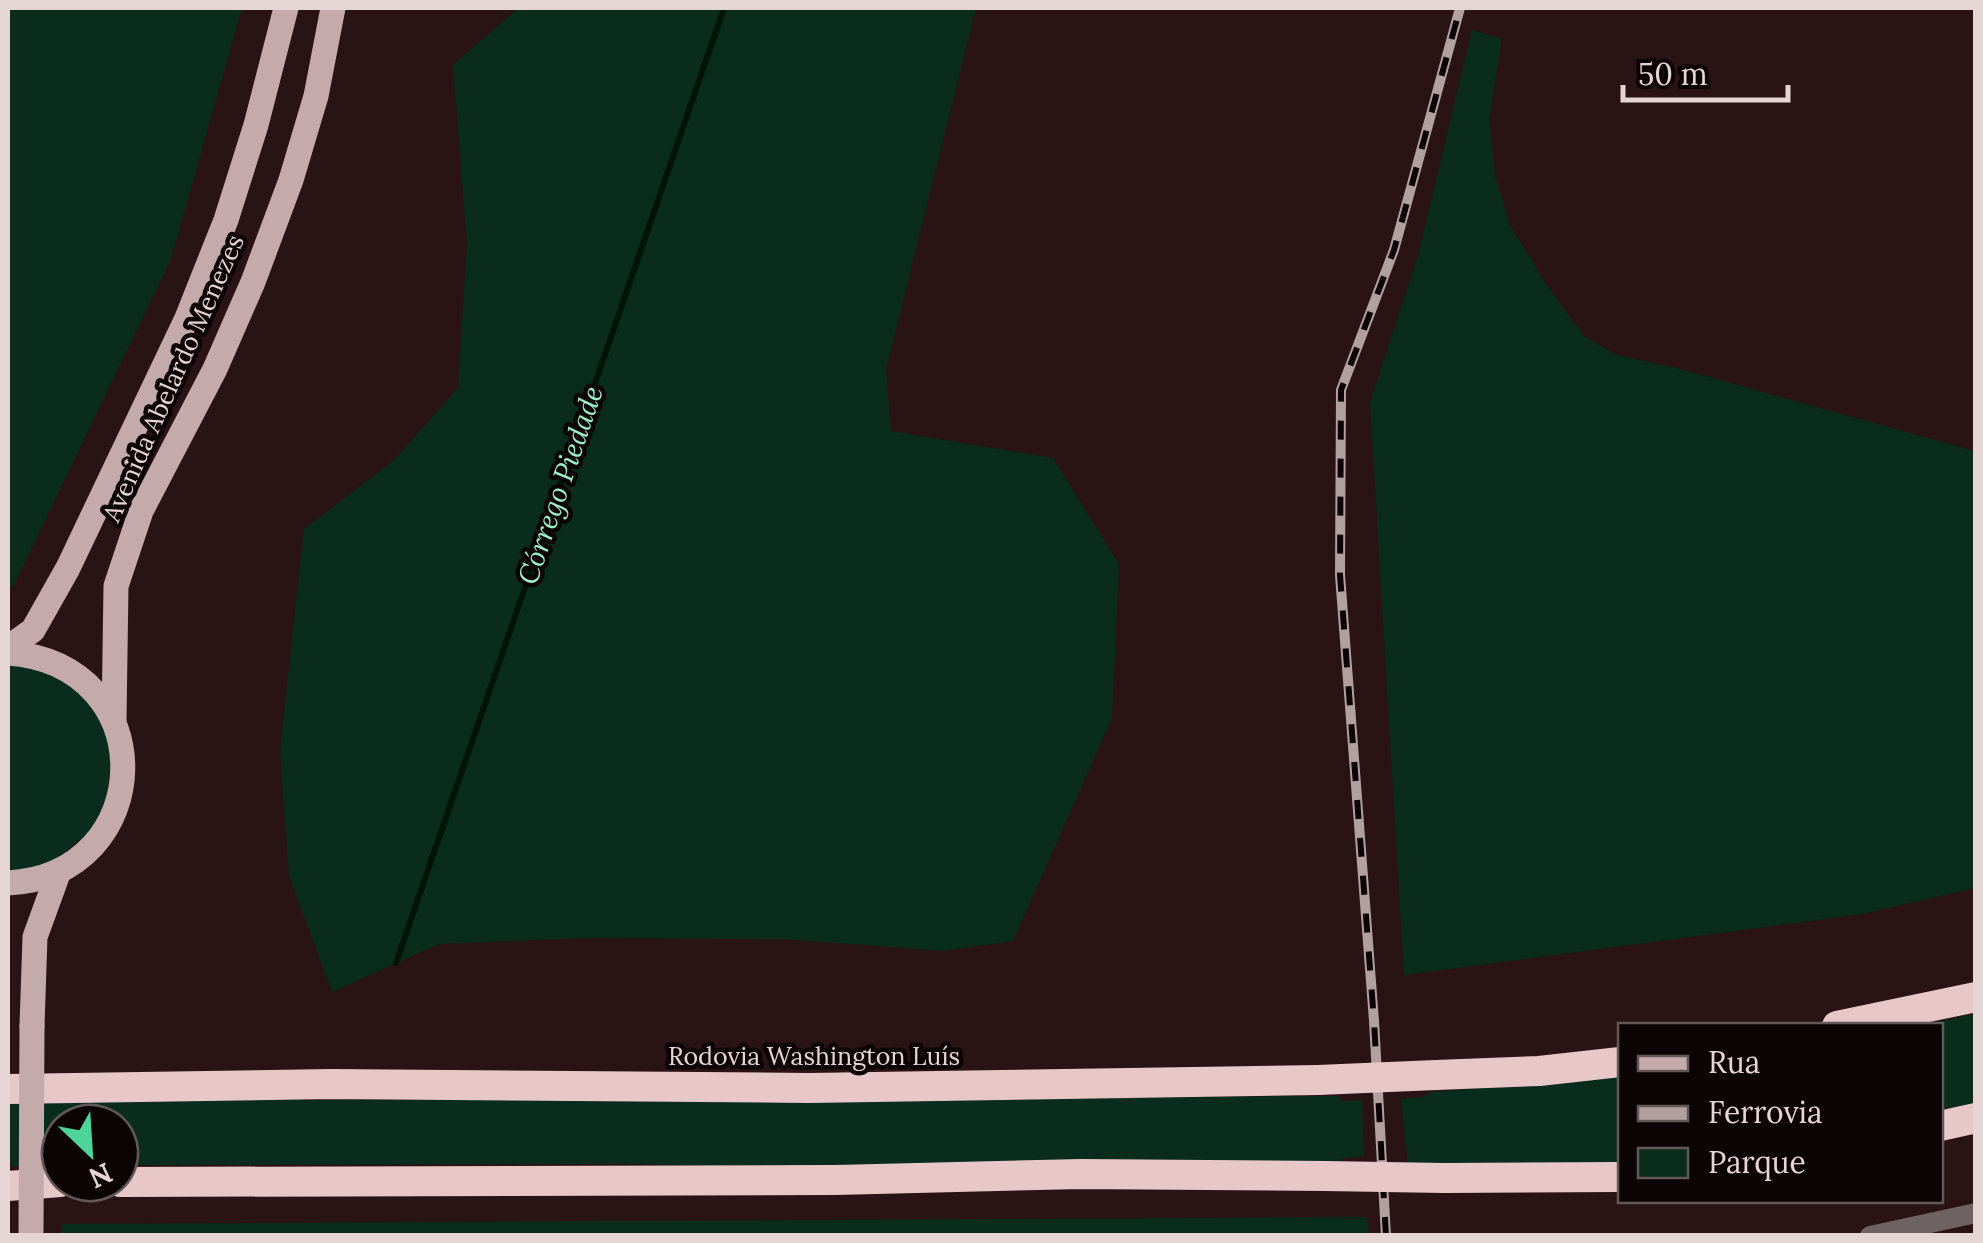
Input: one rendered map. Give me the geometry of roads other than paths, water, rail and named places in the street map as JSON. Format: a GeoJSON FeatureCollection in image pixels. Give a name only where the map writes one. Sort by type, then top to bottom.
{"type":"FeatureCollection","features":[{"type":"Feature","properties":{"kind":"highway"},"geometry":{"type":"LineString","coordinates":[[1852,1023],[1976,998]]}},
{"type":"Feature","properties":{"kind":"highway","name":"Rodovia Washington Luís"},"geometry":{"type":"LineString","coordinates":[[8,1088],[331,1084],[809,1088],[1318,1080],[1538,1071],[1618,1062]]}},
{"type":"Feature","properties":{"kind":"highway"},"geometry":{"type":"LineString","coordinates":[[1943,1125],[1976,1118]]}},
{"type":"Feature","properties":{"kind":"highway"},"geometry":{"type":"LineString","coordinates":[[140,1182],[835,1180],[1081,1174],[1618,1177]]}},
{"type":"Feature","properties":{"kind":"highway"},"geometry":{"type":"LineString","coordinates":[[8,1184],[40,1183]]}},
{"type":"Feature","properties":{"kind":"main road","name":"Avenida Abelardo Menezes"},"geometry":{"type":"LineString","coordinates":[[8,651],[34,630],[68,568],[187,318],[231,204],[286,8]]}},
{"type":"Feature","properties":{"kind":"main road","name":"Avenida Abelardo Menezes"},"geometry":{"type":"LineString","coordinates":[[59,871],[88,851],[110,822],[122,789],[123,754],[114,720],[116,586],[141,511],[215,370],[253,282],[316,96],[333,8]]}},
{"type":"Feature","properties":{"kind":"main road"},"geometry":{"type":"LineString","coordinates":[[8,651],[56,663],[80,677],[100,697],[114,720]]}},
{"type":"Feature","properties":{"kind":"main road"},"geometry":{"type":"LineString","coordinates":[[8,883],[36,880],[59,871]]}},
{"type":"Feature","properties":{"kind":"main road"},"geometry":{"type":"LineString","coordinates":[[31,1233],[35,936],[59,871]]}},
{"type":"Feature","properties":{"kind":"street"},"geometry":{"type":"LineString","coordinates":[[1870,1236],[1895,1234],[1976,1213]]}},
{"type":"Feature","properties":{"kind":"waterway","name":"Córrego Piedade"},"geometry":{"type":"LineString","coordinates":[[396,963],[724,8]]}},
{"type":"Feature","properties":{"kind":"railway"},"geometry":{"type":"LineString","coordinates":[[1386,1236],[1340,575],[1341,390],[1394,250],[1460,8]]}}]}
